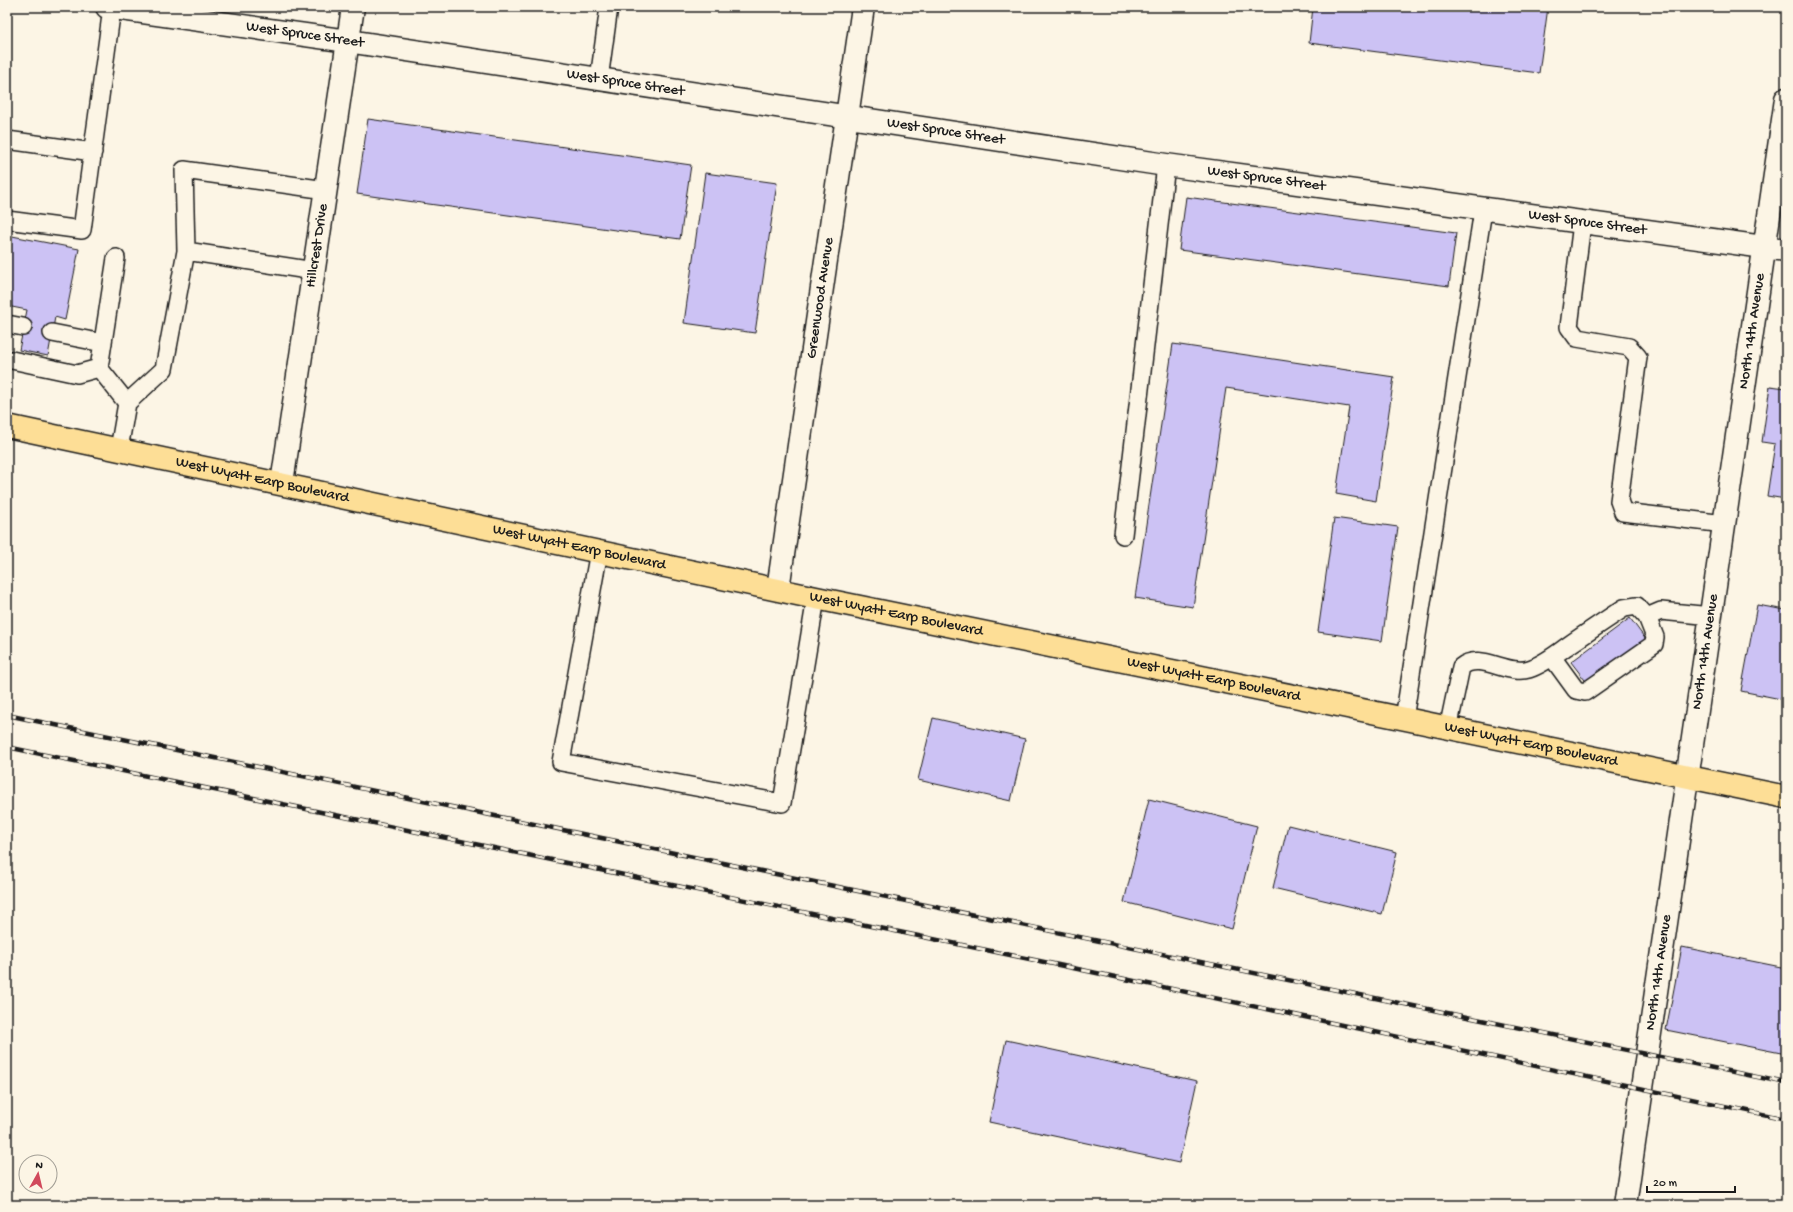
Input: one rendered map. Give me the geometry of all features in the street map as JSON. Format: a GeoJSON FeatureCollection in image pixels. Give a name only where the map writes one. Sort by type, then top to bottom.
{"type":"FeatureCollection","features":[{"type":"Feature","properties":{"kind":"main road","name":"West Wyatt Earp Boulevard"},"geometry":{"type":"LineString","coordinates":[[7,426],[816,598],[1786,798]]}},
{"type":"Feature","properties":{"kind":"street","name":"West Spruce Street"},"geometry":{"type":"LineString","coordinates":[[110,7],[599,78],[1166,165],[1483,210],[1786,250]]}},
{"type":"Feature","properties":{"kind":"street","name":"Hillcrest Drive"},"geometry":{"type":"LineString","coordinates":[[282,484],[353,7]]}},
{"type":"Feature","properties":{"kind":"street","name":"Greenwood Avenue"},"geometry":{"type":"LineString","coordinates":[[778,589],[864,7]]}},
{"type":"Feature","properties":{"kind":"street","name":"North 14th Avenue"},"geometry":{"type":"LineString","coordinates":[[1625,1205],[1657,976],[1688,778],[1786,100]]}},
{"type":"Feature","properties":{"kind":"lane"},"geometry":{"type":"LineString","coordinates":[[7,220],[82,230],[110,7]]}},
{"type":"Feature","properties":{"kind":"lane"},"geometry":{"type":"LineString","coordinates":[[599,78],[609,7]]}},
{"type":"Feature","properties":{"kind":"lane"},"geometry":{"type":"LineString","coordinates":[[7,140],[92,152]]}},
{"type":"Feature","properties":{"kind":"lane"},"geometry":{"type":"LineString","coordinates":[[1123,535],[1166,165]]}},
{"type":"Feature","properties":{"kind":"lane"},"geometry":{"type":"LineString","coordinates":[[119,449],[127,403],[164,369],[186,251],[184,170],[326,190]]}},
{"type":"Feature","properties":{"kind":"lane"},"geometry":{"type":"LineString","coordinates":[[1404,719],[1483,210]]}},
{"type":"Feature","properties":{"kind":"lane"},"geometry":{"type":"LineString","coordinates":[[1582,223],[1569,327],[1577,338],[1629,347],[1638,357],[1619,501],[1623,512],[1725,524]]}},
{"type":"Feature","properties":{"kind":"lane"},"geometry":{"type":"LineString","coordinates":[[186,251],[314,271]]}},
{"type":"Feature","properties":{"kind":"lane"},"geometry":{"type":"LineString","coordinates":[[116,258],[99,368],[127,403]]}},
{"type":"Feature","properties":{"kind":"lane"},"geometry":{"type":"LineString","coordinates":[[52,333],[102,343]]}},
{"type":"Feature","properties":{"kind":"lane"},"geometry":{"type":"LineString","coordinates":[[7,359],[77,374],[99,368]]}},
{"type":"Feature","properties":{"kind":"lane"},"geometry":{"type":"LineString","coordinates":[[598,551],[561,762],[782,803],[816,598]]}},
{"type":"Feature","properties":{"kind":"lane"},"geometry":{"type":"LineString","coordinates":[[1448,729],[1461,667],[1466,663],[1474,661],[1515,670],[1528,670],[1552,657],[1624,608],[1637,606],[1647,617],[1655,637],[1654,644],[1585,692],[1576,690],[1552,657]]}},
{"type":"Feature","properties":{"kind":"lane"},"geometry":{"type":"LineString","coordinates":[[1647,617],[1661,612],[1711,616]]}},
{"type":"Feature","properties":{"kind":"building"},"geometry":{"type":"Polygon","coordinates":[[[1313,7],[1548,7],[1539,73],[1309,43],[1313,7]]]}},
{"type":"Feature","properties":{"kind":"building"},"geometry":{"type":"Polygon","coordinates":[[[368,119],[691,165],[680,239],[357,194],[368,119]]]}},
{"type":"Feature","properties":{"kind":"building"},"geometry":{"type":"Polygon","coordinates":[[[705,173],[777,183],[755,333],[684,323],[705,173]]]}},
{"type":"Feature","properties":{"kind":"building"},"geometry":{"type":"Polygon","coordinates":[[[1186,197],[1456,233],[1449,286],[1179,250],[1186,197]]]}},
{"type":"Feature","properties":{"kind":"building"},"geometry":{"type":"Polygon","coordinates":[[[7,235],[79,249],[65,320],[55,317],[48,356],[19,350],[27,310],[7,306],[7,235]]]}},
{"type":"Feature","properties":{"kind":"building"},"geometry":{"type":"Polygon","coordinates":[[[1173,344],[1394,377],[1376,501],[1336,494],[1349,407],[1226,388],[1193,607],[1135,598],[1173,344]]]}},
{"type":"Feature","properties":{"kind":"building"},"geometry":{"type":"Polygon","coordinates":[[[1770,386],[1786,388],[1786,499],[1767,496],[1775,444],[1762,442],[1770,386]]]}},
{"type":"Feature","properties":{"kind":"building"},"geometry":{"type":"Polygon","coordinates":[[[1334,518],[1398,527],[1382,641],[1318,632],[1334,518]]]}},
{"type":"Feature","properties":{"kind":"building"},"geometry":{"type":"Polygon","coordinates":[[[1757,605],[1786,610],[1786,700],[1741,691],[1757,605]]]}},
{"type":"Feature","properties":{"kind":"building"},"geometry":{"type":"Polygon","coordinates":[[[1630,618],[1649,644],[1591,688],[1571,662],[1630,618]]]}},
{"type":"Feature","properties":{"kind":"building"},"geometry":{"type":"Polygon","coordinates":[[[933,718],[1025,739],[1011,801],[918,780],[933,718]]]}},
{"type":"Feature","properties":{"kind":"building"},"geometry":{"type":"Polygon","coordinates":[[[1149,799],[1257,826],[1232,929],[1124,902],[1149,799]]]}},
{"type":"Feature","properties":{"kind":"building"},"geometry":{"type":"Polygon","coordinates":[[[1288,825],[1397,852],[1382,914],[1273,888],[1288,825]]]}},
{"type":"Feature","properties":{"kind":"building"},"geometry":{"type":"Polygon","coordinates":[[[1682,947],[1786,968],[1786,1054],[1666,1030],[1682,947]]]}},
{"type":"Feature","properties":{"kind":"building"},"geometry":{"type":"Polygon","coordinates":[[[1006,1040],[1197,1081],[1179,1163],[989,1122],[1006,1040]]]}},
{"type":"Feature","properties":{"kind":"railway"},"geometry":{"type":"LineString","coordinates":[[7,715],[1786,1083]]}},
{"type":"Feature","properties":{"kind":"railway"},"geometry":{"type":"LineString","coordinates":[[7,747],[1073,968],[1786,1119]]}}]}
